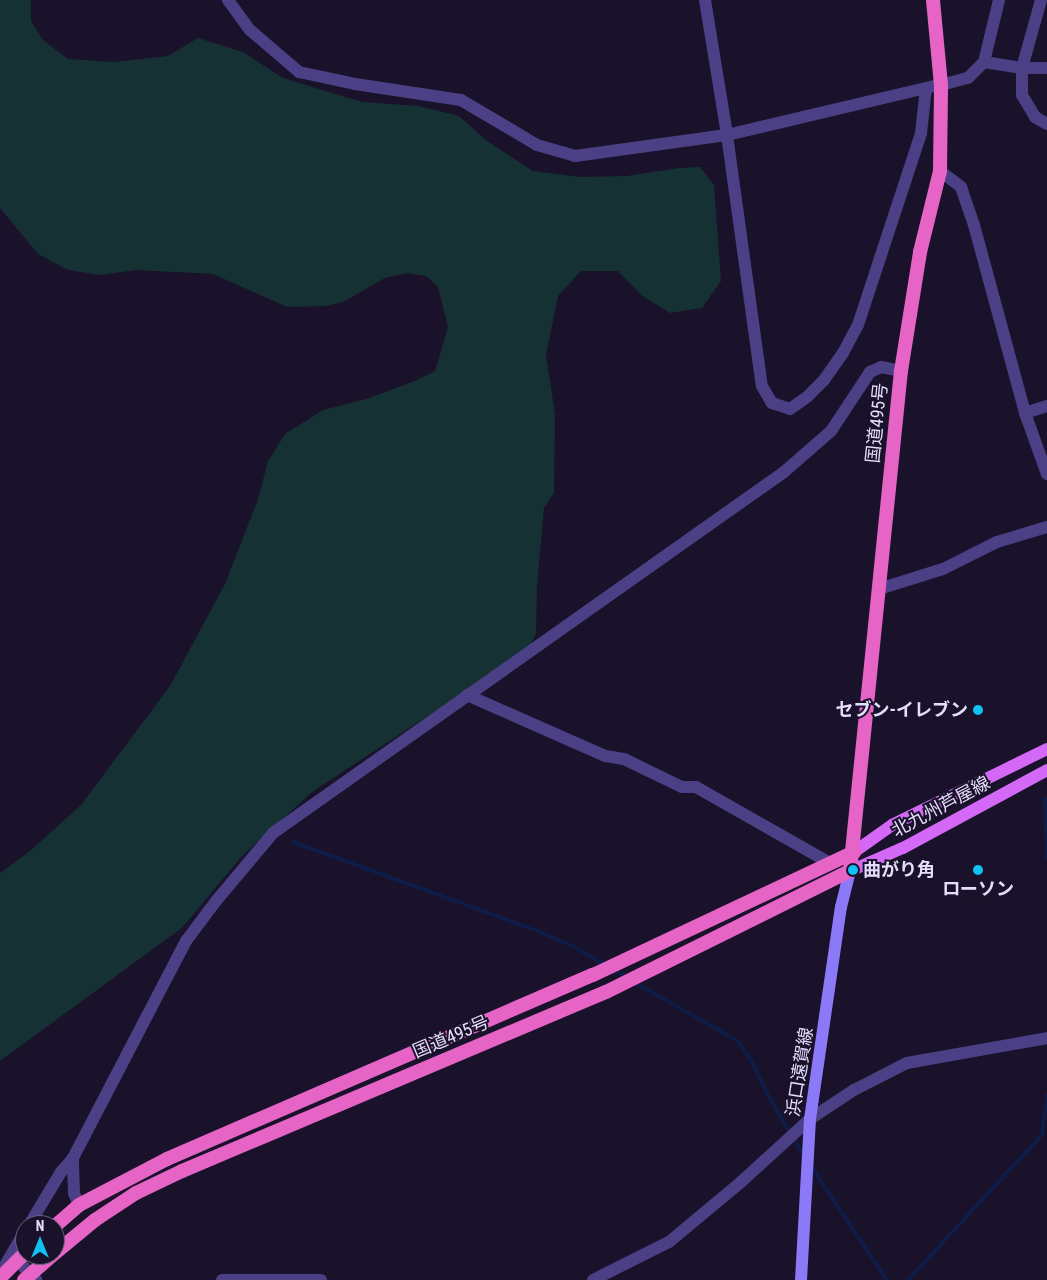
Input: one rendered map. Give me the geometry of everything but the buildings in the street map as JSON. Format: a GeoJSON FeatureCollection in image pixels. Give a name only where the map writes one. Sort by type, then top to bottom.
{"type":"FeatureCollection","features":[{"type":"Feature","properties":{"kind":"highway","name":"国道495号"},"geometry":{"type":"LineString","coordinates":[[65,1245],[95,1220],[136,1193],[182,1170],[606,992],[646,974],[850,870],[854,852],[901,371],[920,252],[940,170],[941,85],[933,0]]}},
{"type":"Feature","properties":{"kind":"highway","name":"国道495号"},"geometry":{"type":"LineString","coordinates":[[65,1217],[79,1205],[167,1159],[593,975],[854,852]]}},
{"type":"Feature","properties":{"kind":"highway"},"geometry":{"type":"LineString","coordinates":[[0,1278],[15,1263]]}},
{"type":"Feature","properties":{"kind":"highway","name":"国道495号"},"geometry":{"type":"LineString","coordinates":[[31,1278],[43,1265]]}},
{"type":"Feature","properties":{"kind":"main road","name":"北九州芦屋線"},"geometry":{"type":"LineString","coordinates":[[854,852],[892,825],[1047,749]]}},
{"type":"Feature","properties":{"kind":"main road","name":"北九州芦屋線"},"geometry":{"type":"LineString","coordinates":[[850,870],[904,848],[1047,770]]}},
{"type":"Feature","properties":{"kind":"main road","name":"浜口遠賀線"},"geometry":{"type":"LineString","coordinates":[[801,1280],[810,1119],[840,908],[850,870]]}},
{"type":"Feature","properties":{"kind":"street"},"geometry":{"type":"LineString","coordinates":[[228,0],[250,30],[299,72],[372,87],[461,100],[536,146],[575,156],[727,136],[968,78],[984,62],[999,0]]}},
{"type":"Feature","properties":{"kind":"street"},"geometry":{"type":"LineString","coordinates":[[705,0],[727,136],[762,386],[772,403],[790,409],[808,398],[824,380],[843,353],[858,325],[921,133],[926,88]]}},
{"type":"Feature","properties":{"kind":"street"},"geometry":{"type":"LineString","coordinates":[[1041,0],[1022,68],[1022,95],[1035,117],[1047,124]]}},
{"type":"Feature","properties":{"kind":"street"},"geometry":{"type":"LineString","coordinates":[[984,62],[1022,68],[1047,68]]}},
{"type":"Feature","properties":{"kind":"street"},"geometry":{"type":"LineString","coordinates":[[940,170],[961,187],[974,226],[1026,413],[1047,474]]}},
{"type":"Feature","properties":{"kind":"street"},"geometry":{"type":"LineString","coordinates":[[35,1215],[61,1172],[73,1158],[186,941],[216,901],[273,833],[791,466],[831,431],[870,372],[882,366],[901,371]]}},
{"type":"Feature","properties":{"kind":"street"},"geometry":{"type":"LineString","coordinates":[[1026,413],[1047,406]]}},
{"type":"Feature","properties":{"kind":"street"},"geometry":{"type":"LineString","coordinates":[[880,589],[943,569],[998,542],[1047,527]]}},
{"type":"Feature","properties":{"kind":"street"},"geometry":{"type":"LineString","coordinates":[[467,695],[605,756],[624,759],[682,788],[696,787],[830,863]]}},
{"type":"Feature","properties":{"kind":"street"},"geometry":{"type":"LineString","coordinates":[[593,1280],[670,1242],[741,1182],[810,1119],[854,1090],[907,1063],[1047,1038]]}},
{"type":"Feature","properties":{"kind":"street"},"geometry":{"type":"LineString","coordinates":[[73,1158],[74,1193],[79,1205]]}},
{"type":"Feature","properties":{"kind":"street"},"geometry":{"type":"LineString","coordinates":[[0,1274],[15,1249]]}},
{"type":"Feature","properties":{"kind":"street"},"geometry":{"type":"LineString","coordinates":[[25,1265],[31,1278]]}},
{"type":"Feature","properties":{"kind":"street"},"geometry":{"type":"LineString","coordinates":[[222,1280],[320,1280]]}},
{"type":"Feature","properties":{"kind":"green space"},"geometry":{"type":"Polygon","coordinates":[[[0,0],[31,0],[31,21],[43,40],[68,59],[114,62],[168,56],[198,38],[243,52],[283,78],[362,102],[419,106],[459,116],[487,141],[533,171],[581,177],[627,176],[679,168],[700,167],[714,185],[721,281],[702,308],[670,313],[641,295],[618,271],[581,271],[558,296],[546,355],[555,414],[554,493],[544,508],[537,586],[536,634],[528,650],[312,792],[242,856],[183,927],[0,1061],[0,873],[30,851],[81,805],[170,686],[225,584],[258,499],[268,461],[285,434],[323,410],[366,399],[415,381],[435,371],[448,327],[438,287],[426,276],[407,273],[385,278],[345,301],[327,306],[287,307],[213,274],[137,270],[100,275],[68,270],[38,254],[0,208],[0,0]]]}},
{"type":"Feature","properties":{"kind":"waterway"},"geometry":{"type":"LineString","coordinates":[[1045,799],[1047,858]]}},
{"type":"Feature","properties":{"kind":"waterway"},"geometry":{"type":"LineString","coordinates":[[293,842],[540,932],[573,946],[606,966]]}},
{"type":"Feature","properties":{"kind":"waterway"},"geometry":{"type":"LineString","coordinates":[[612,969],[628,978]]}},
{"type":"Feature","properties":{"kind":"waterway"},"geometry":{"type":"LineString","coordinates":[[634,982],[738,1041],[752,1062],[769,1097],[804,1156]]}},
{"type":"Feature","properties":{"kind":"waterway"},"geometry":{"type":"LineString","coordinates":[[908,1280],[1042,1135],[1047,1095]]}},
{"type":"Feature","properties":{"kind":"waterway"},"geometry":{"type":"LineString","coordinates":[[811,1166],[887,1280]]}},
{"type":"Feature","properties":{"kind":"place","name":"セブン-イレブン"},"geometry":{"type":"Point","coordinates":[978,710]}},
{"type":"Feature","properties":{"kind":"place","name":"曲がり角"},"geometry":{"type":"Point","coordinates":[853,870]}},
{"type":"Feature","properties":{"kind":"place","name":"ローソン"},"geometry":{"type":"Point","coordinates":[978,870]}}]}
